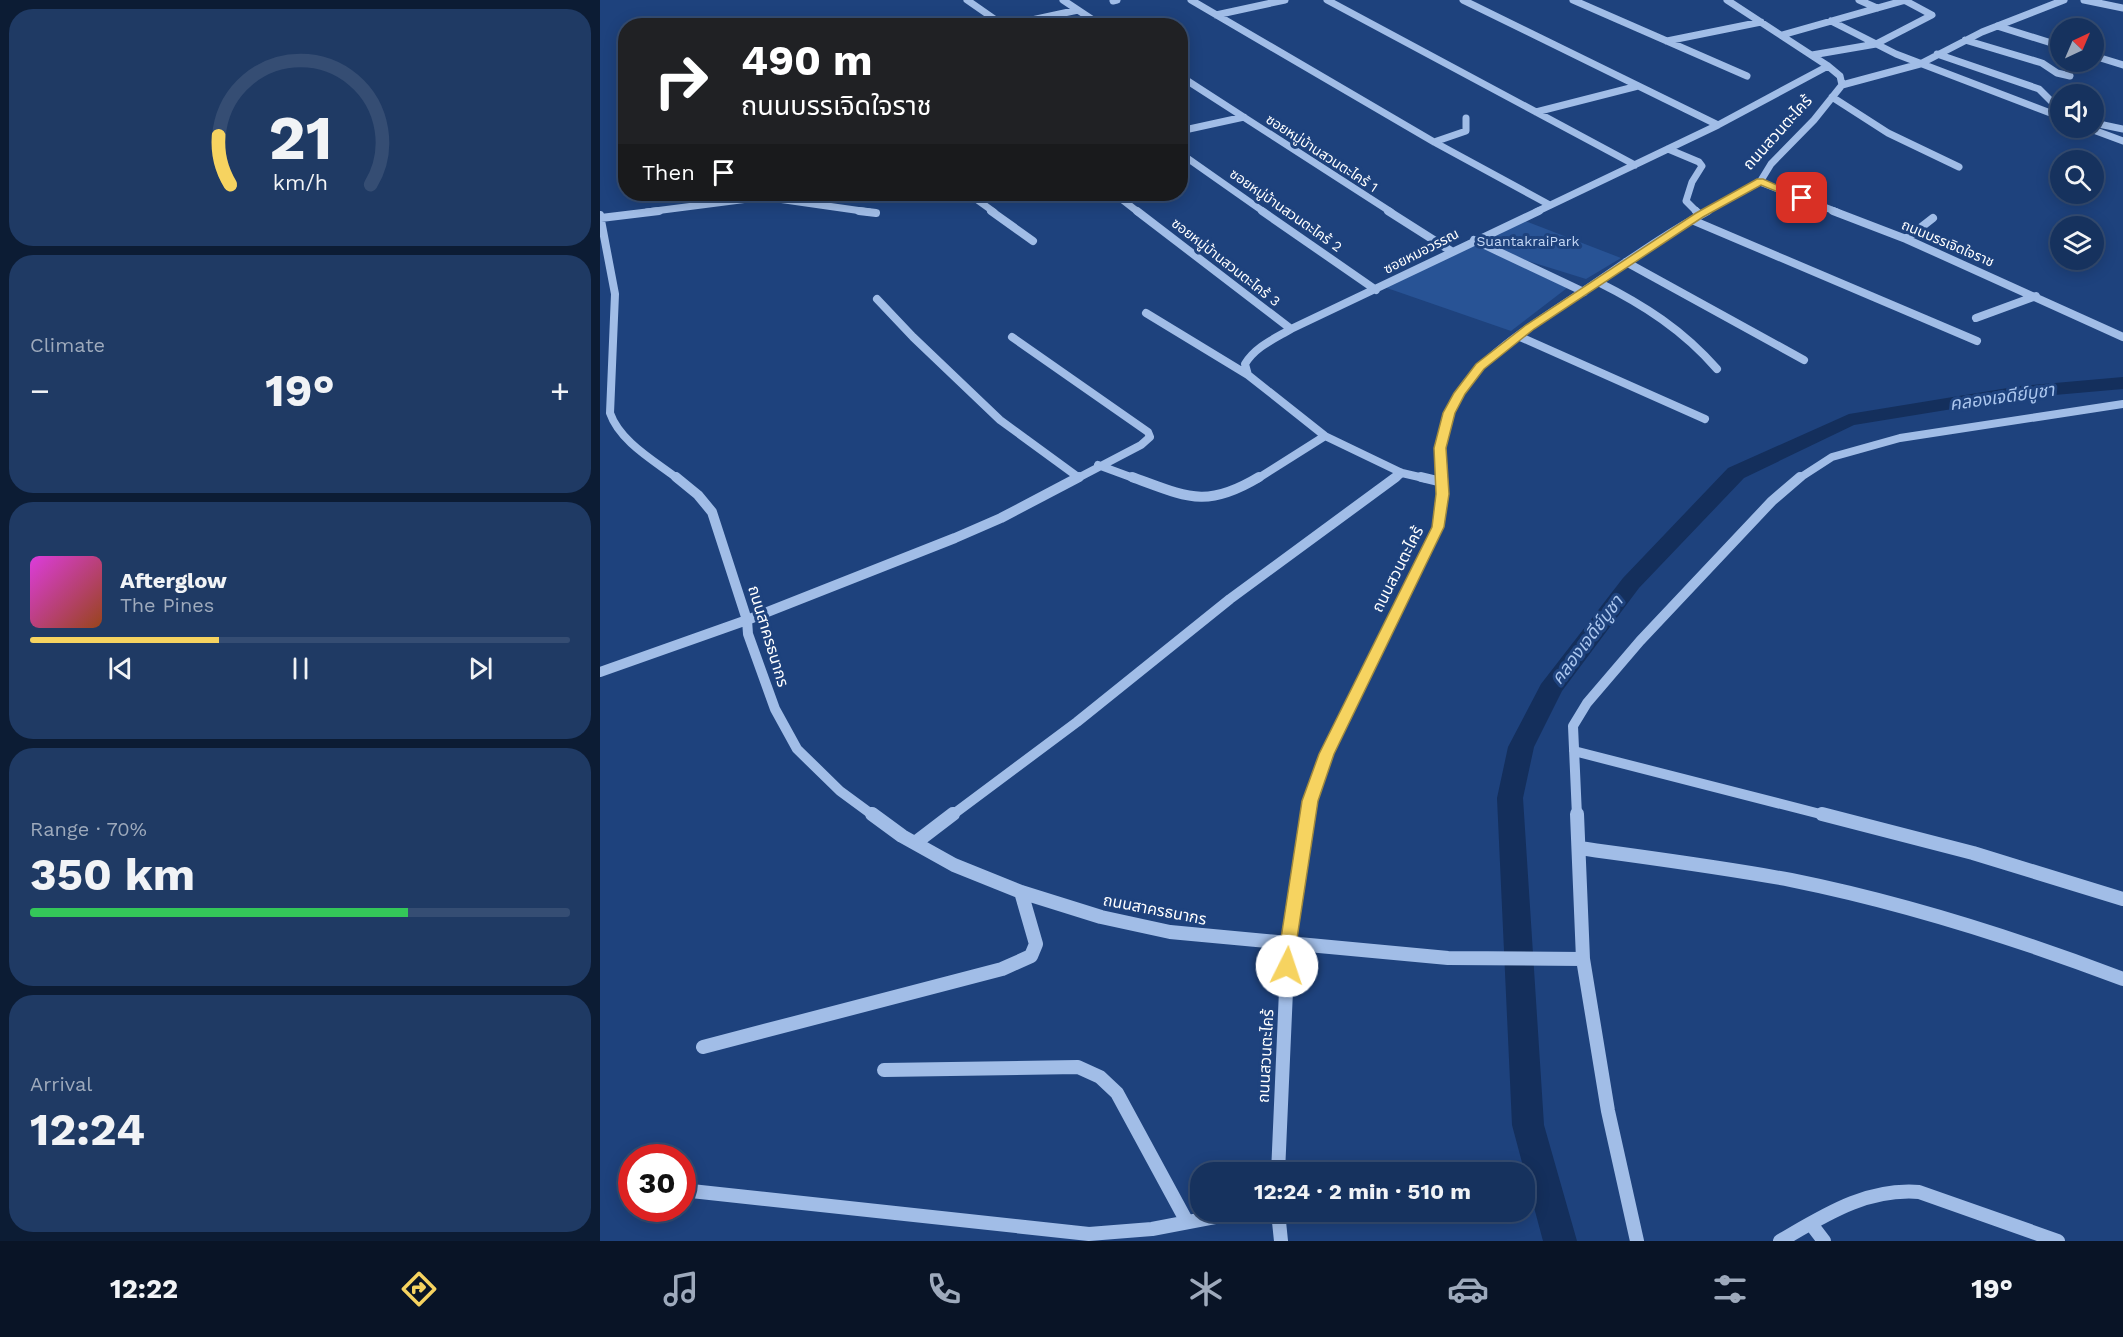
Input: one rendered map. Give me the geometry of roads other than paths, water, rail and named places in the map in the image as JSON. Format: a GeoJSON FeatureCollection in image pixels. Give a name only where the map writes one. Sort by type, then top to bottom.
{"type":"FeatureCollection","features":[{"type":"Feature","properties":{"kind":"street"},"geometry":{"type":"LineString","coordinates":[[967,0],[992,18]]}},
{"type":"Feature","properties":{"kind":"street"},"geometry":{"type":"LineString","coordinates":[[1063,0],[1090,18]]}},
{"type":"Feature","properties":{"kind":"street"},"geometry":{"type":"LineString","coordinates":[[1191,0],[1434,142],[1548,204]]}},
{"type":"Feature","properties":{"kind":"street"},"geometry":{"type":"LineString","coordinates":[[1216,15],[1285,0]]}},
{"type":"Feature","properties":{"kind":"street"},"geometry":{"type":"LineString","coordinates":[[1327,0],[1635,165]]}},
{"type":"Feature","properties":{"kind":"street"},"geometry":{"type":"LineString","coordinates":[[1463,0],[1718,125]]}},
{"type":"Feature","properties":{"kind":"street"},"geometry":{"type":"LineString","coordinates":[[1573,0],[1747,76]]}},
{"type":"Feature","properties":{"kind":"street"},"geometry":{"type":"LineString","coordinates":[[1726,0],[1828,66],[1840,76],[1842,85],[1920,64],[1965,40],[2064,0]]}},
{"type":"Feature","properties":{"kind":"street"},"geometry":{"type":"LineString","coordinates":[[1859,0],[1877,8]]}},
{"type":"Feature","properties":{"kind":"street"},"geometry":{"type":"LineString","coordinates":[[1782,35],[1905,0],[1932,15],[1876,44],[1812,55]]}},
{"type":"Feature","properties":{"kind":"street"},"geometry":{"type":"LineString","coordinates":[[2084,0],[2123,8]]}},
{"type":"Feature","properties":{"kind":"street"},"geometry":{"type":"LineString","coordinates":[[1040,18],[1078,10]]}},
{"type":"Feature","properties":{"kind":"street"},"geometry":{"type":"LineString","coordinates":[[1831,21],[1920,64],[2050,113]]}},
{"type":"Feature","properties":{"kind":"street"},"geometry":{"type":"LineString","coordinates":[[1667,41],[1761,22]]}},
{"type":"Feature","properties":{"kind":"street"},"geometry":{"type":"LineString","coordinates":[[1997,26],[2050,43]]}},
{"type":"Feature","properties":{"kind":"street"},"geometry":{"type":"LineString","coordinates":[[1965,40],[2042,63],[2057,73],[2070,76]]}},
{"type":"Feature","properties":{"kind":"street"},"geometry":{"type":"LineString","coordinates":[[1937,54],[2039,89],[2046,93],[2050,103]]}},
{"type":"Feature","properties":{"kind":"street"},"geometry":{"type":"LineString","coordinates":[[2104,59],[2123,65]]}},
{"type":"Feature","properties":{"kind":"street","name":"ซอยหมอวรรณ"},"geometry":{"type":"LineString","coordinates":[[1248,375],[1245,364],[1250,355],[1292,329],[1376,290],[1548,204],[1718,125],[1828,66]]}},
{"type":"Feature","properties":{"kind":"street","name":"ซอยหมู่บ้านสวนตะไคร้ 1"},"geometry":{"type":"LineString","coordinates":[[1188,81],[1451,251]]}},
{"type":"Feature","properties":{"kind":"street","name":"ถนนสวนตะไคร้"},"geometry":{"type":"LineString","coordinates":[[1278,1162],[1288,945],[1310,801],[1326,754],[1438,527],[1442,482],[1440,448],[1449,413],[1459,393],[1480,367],[1518,336],[1696,217],[1760,182],[1770,164],[1814,120],[1842,85]]}},
{"type":"Feature","properties":{"kind":"street"},"geometry":{"type":"LineString","coordinates":[[1536,112],[1638,86]]}},
{"type":"Feature","properties":{"kind":"street"},"geometry":{"type":"LineString","coordinates":[[1832,97],[1888,133],[1959,167]]}},
{"type":"Feature","properties":{"kind":"street"},"geometry":{"type":"LineString","coordinates":[[1188,129],[1244,117]]}},
{"type":"Feature","properties":{"kind":"street"},"geometry":{"type":"LineString","coordinates":[[1434,142],[1466,131],[1466,118]]}},
{"type":"Feature","properties":{"kind":"street"},"geometry":{"type":"LineString","coordinates":[[2104,125],[2123,129]]}},
{"type":"Feature","properties":{"kind":"street"},"geometry":{"type":"LineString","coordinates":[[2104,134],[2123,141]]}},
{"type":"Feature","properties":{"kind":"street"},"geometry":{"type":"LineString","coordinates":[[1668,149],[1699,162],[1702,166],[1692,182],[1686,201],[1696,217],[1977,340]]}},
{"type":"Feature","properties":{"kind":"street","name":"ซอยหมู่บ้านสวนตะไคร้ 2"},"geometry":{"type":"LineString","coordinates":[[1188,159],[1376,290]]}},
{"type":"Feature","properties":{"kind":"street","name":"ถนนบรรเจิดใจราช"},"geometry":{"type":"LineString","coordinates":[[1760,182],[1906,239],[2123,337]]}},
{"type":"Feature","properties":{"kind":"street"},"geometry":{"type":"LineString","coordinates":[[601,221],[737,201]]}},
{"type":"Feature","properties":{"kind":"street"},"geometry":{"type":"LineString","coordinates":[[792,201],[876,213]]}},
{"type":"Feature","properties":{"kind":"street"},"geometry":{"type":"LineString","coordinates":[[979,201],[1033,241]]}},
{"type":"Feature","properties":{"kind":"street","name":"ซอยหมู่บ้านสวนตะไคร้ 3"},"geometry":{"type":"LineString","coordinates":[[1124,201],[1292,329]]}},
{"type":"Feature","properties":{"kind":"street"},"geometry":{"type":"LineString","coordinates":[[1906,239],[1933,218]]}},
{"type":"Feature","properties":{"kind":"street","name":"ถนนสาครธนากร"},"geometry":{"type":"LineString","coordinates":[[601,221],[615,294],[609,413],[614,425],[623,435],[698,495],[712,512],[747,620],[748,634],[775,709],[797,749],[840,791],[915,843],[954,865],[1021,892],[1101,917],[1170,932],[1288,945],[1448,958],[1583,959]]}},
{"type":"Feature","properties":{"kind":"street"},"geometry":{"type":"LineString","coordinates":[[1474,240],[1584,292]]}},
{"type":"Feature","properties":{"kind":"street"},"geometry":{"type":"LineString","coordinates":[[1626,262],[1804,360]]}},
{"type":"Feature","properties":{"kind":"street"},"geometry":{"type":"LineString","coordinates":[[1598,282],[1662,316],[1700,347],[1717,369]]}},
{"type":"Feature","properties":{"kind":"street"},"geometry":{"type":"LineString","coordinates":[[1976,318],[2036,296]]}},
{"type":"Feature","properties":{"kind":"street"},"geometry":{"type":"LineString","coordinates":[[877,299],[903,324],[913,338],[1000,420],[1078,477]]}},
{"type":"Feature","properties":{"kind":"street"},"geometry":{"type":"LineString","coordinates":[[1146,313],[1248,375],[1325,436],[1402,473],[1442,482]]}},
{"type":"Feature","properties":{"kind":"street"},"geometry":{"type":"LineString","coordinates":[[1518,336],[1705,419]]}},
{"type":"Feature","properties":{"kind":"street"},"geometry":{"type":"LineString","coordinates":[[600,672],[747,620],[955,538],[1001,518],[1098,465],[1141,445],[1150,437],[1149,432],[1012,338]]}},
{"type":"Feature","properties":{"kind":"street"},"geometry":{"type":"LineString","coordinates":[[1637,1241],[1608,1111],[1583,959],[1573,726],[1587,703],[1713,562],[1772,501],[1809,470],[1832,457],[1900,438],[2123,404]]}},
{"type":"Feature","properties":{"kind":"street"},"geometry":{"type":"LineString","coordinates":[[1098,465],[1189,495],[1211,499],[1231,493],[1325,436]]}},
{"type":"Feature","properties":{"kind":"street"},"geometry":{"type":"LineString","coordinates":[[915,843],[1077,722],[1230,599],[1402,473]]}},
{"type":"Feature","properties":{"kind":"street"},"geometry":{"type":"LineString","coordinates":[[1574,751],[1973,853],[2123,899]]}},
{"type":"Feature","properties":{"kind":"street"},"geometry":{"type":"LineString","coordinates":[[1579,848],[1821,886],[1945,919],[2061,955],[2123,979]]}},
{"type":"Feature","properties":{"kind":"street"},"geometry":{"type":"LineString","coordinates":[[703,1047],[1002,969],[1031,956],[1036,944],[1021,892]]}},
{"type":"Feature","properties":{"kind":"street"},"geometry":{"type":"LineString","coordinates":[[884,1070],[1078,1066],[1100,1077],[1117,1093],[1187,1222]]}},
{"type":"Feature","properties":{"kind":"street"},"geometry":{"type":"LineString","coordinates":[[1780,1241],[1841,1206],[1885,1191],[1904,1189],[1919,1192],[2058,1241]]}},
{"type":"Feature","properties":{"kind":"street"},"geometry":{"type":"LineString","coordinates":[[696,1192],[1089,1234],[1152,1229],[1190,1221]]}},
{"type":"Feature","properties":{"kind":"street"},"geometry":{"type":"LineString","coordinates":[[1279,1222],[1281,1241]]}},
{"type":"Feature","properties":{"kind":"street"},"geometry":{"type":"LineString","coordinates":[[1811,1224],[1824,1241]]}},
{"type":"Feature","properties":{"kind":"waterway","name":"คลองเจดีย์บูชา"},"geometry":{"type":"LineString","coordinates":[[1560,1241],[1528,1125],[1510,798],[1521,747],[1550,689],[1631,583],[1736,473],[1849,420],[2020,392],[2123,383]]}},
{"type":"Feature","properties":{"kind":"park label","name":"SuantakraiPark"},"geometry":{"type":"Point","coordinates":[1528,241]}}]}
